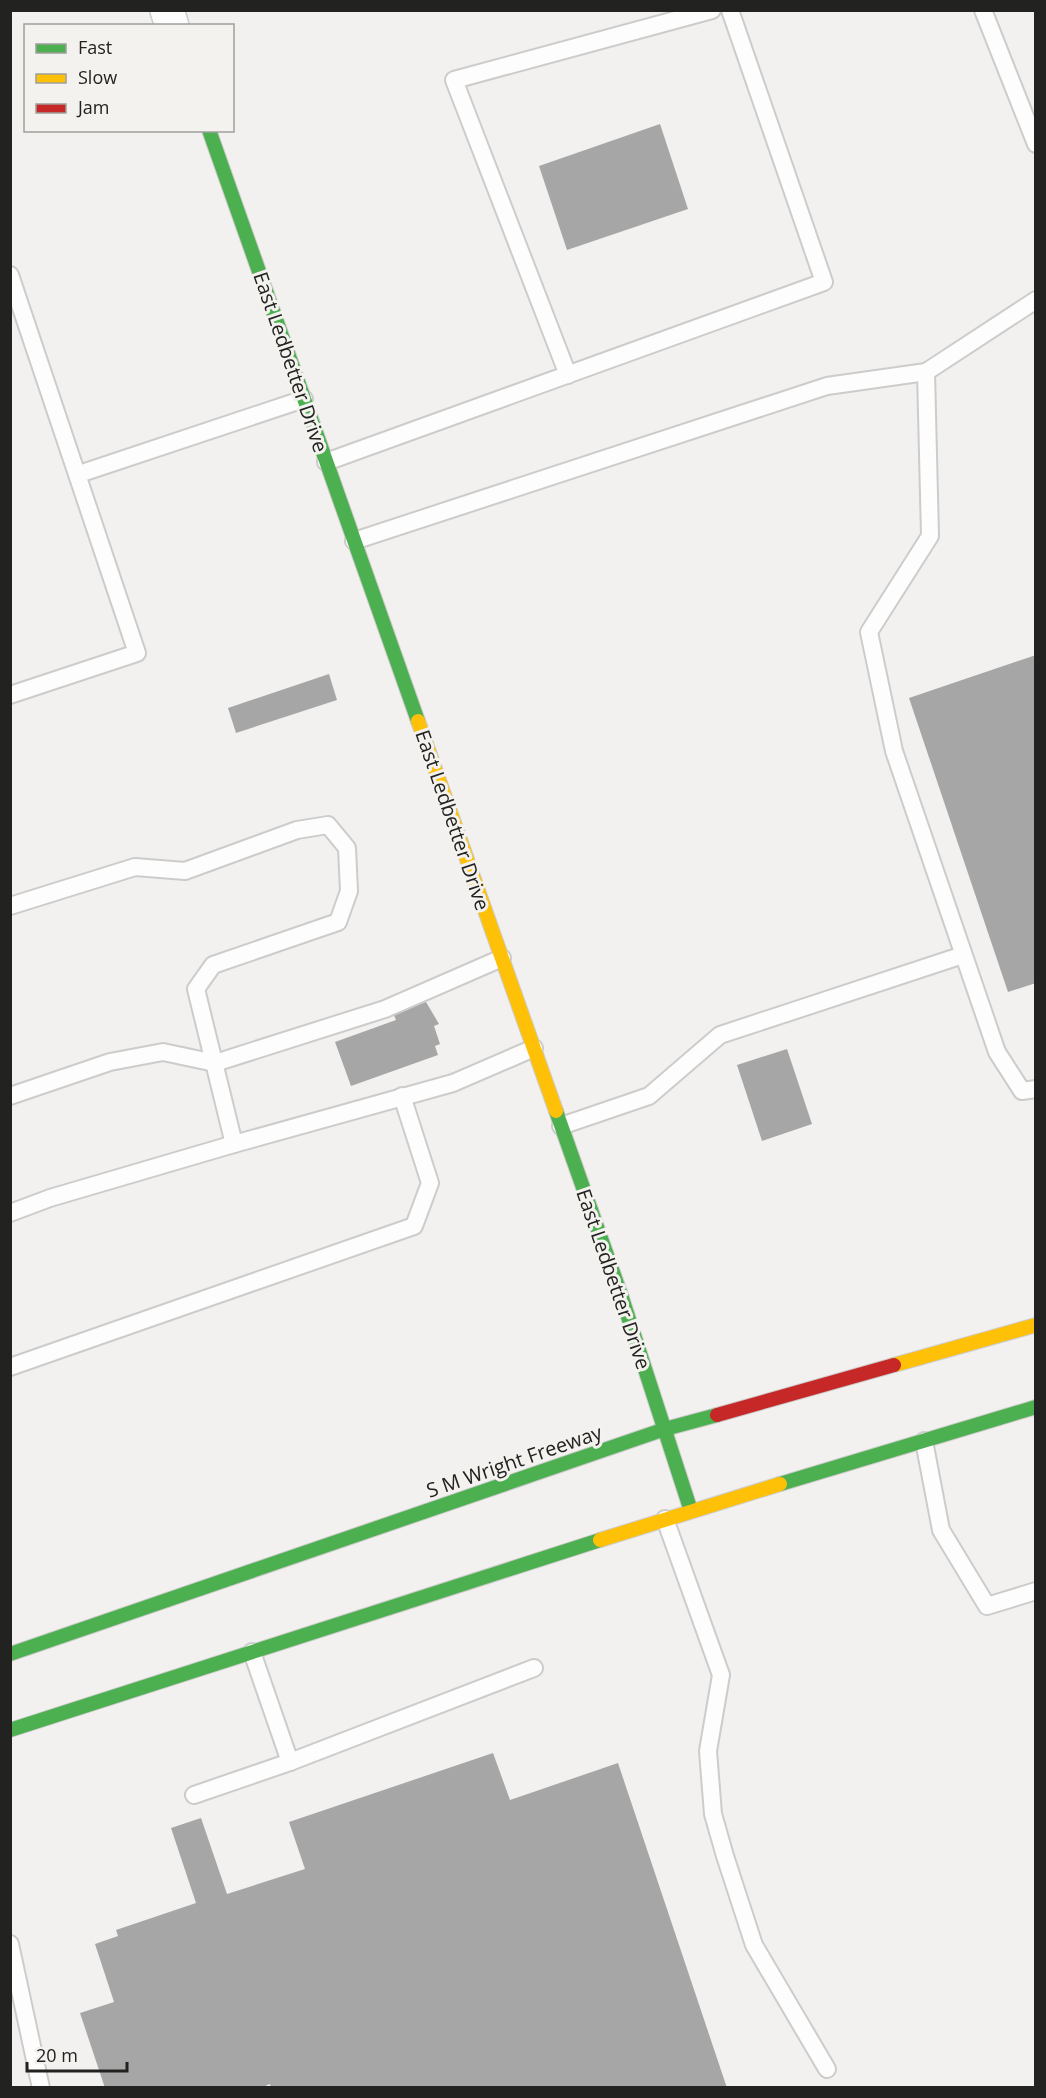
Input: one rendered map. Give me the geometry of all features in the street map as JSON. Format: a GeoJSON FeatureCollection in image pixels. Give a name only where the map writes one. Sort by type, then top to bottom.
{"type":"FeatureCollection","features":[{"type":"Feature","properties":{"kind":"main road","name":"East Ledbetter Drive"},"geometry":{"type":"LineString","coordinates":[[210,132],[534,1048],[691,1511]]}},
{"type":"Feature","properties":{"kind":"main road","name":"S M Wright Freeway"},"geometry":{"type":"LineString","coordinates":[[10,1654],[665,1429],[1035,1325]]}},
{"type":"Feature","properties":{"kind":"main road"},"geometry":{"type":"LineString","coordinates":[[10,1730],[691,1511],[1035,1407]]}},
{"type":"Feature","properties":{"kind":"lane"},"geometry":{"type":"LineString","coordinates":[[568,375],[454,80],[712,10]]}},
{"type":"Feature","properties":{"kind":"lane"},"geometry":{"type":"LineString","coordinates":[[326,462],[824,282],[730,10]]}},
{"type":"Feature","properties":{"kind":"lane"},"geometry":{"type":"LineString","coordinates":[[983,10],[1035,144]]}},
{"type":"Feature","properties":{"kind":"lane"},"geometry":{"type":"LineString","coordinates":[[10,275],[79,474],[137,653],[10,695]]}},
{"type":"Feature","properties":{"kind":"lane"},"geometry":{"type":"LineString","coordinates":[[354,541],[827,386],[926,372],[1035,300]]}},
{"type":"Feature","properties":{"kind":"lane"},"geometry":{"type":"LineString","coordinates":[[926,372],[930,536],[869,632],[894,751],[997,1052],[1022,1091],[1035,1089]]}},
{"type":"Feature","properties":{"kind":"lane"},"geometry":{"type":"LineString","coordinates":[[79,474],[304,399]]}},
{"type":"Feature","properties":{"kind":"lane"},"geometry":{"type":"LineString","coordinates":[[10,906],[135,867],[185,871],[297,830],[328,825],[347,848],[349,891],[338,922],[213,965],[196,989],[234,1144]]}},
{"type":"Feature","properties":{"kind":"lane"},"geometry":{"type":"LineString","coordinates":[[561,1126],[649,1096],[720,1035],[963,955]]}},
{"type":"Feature","properties":{"kind":"lane"},"geometry":{"type":"LineString","coordinates":[[10,1096],[110,1062],[163,1052],[215,1063],[385,1009],[502,958]]}},
{"type":"Feature","properties":{"kind":"lane"},"geometry":{"type":"LineString","coordinates":[[10,1213],[50,1198],[234,1144],[453,1083],[534,1048]]}},
{"type":"Feature","properties":{"kind":"lane"},"geometry":{"type":"LineString","coordinates":[[10,1367],[414,1226],[430,1183],[402,1096]]}},
{"type":"Feature","properties":{"kind":"lane"},"geometry":{"type":"LineString","coordinates":[[924,1441],[942,1530],[987,1606],[1035,1591]]}},
{"type":"Feature","properties":{"kind":"lane"},"geometry":{"type":"LineString","coordinates":[[665,1520],[721,1675],[708,1751],[713,1814],[725,1856],[754,1945],[826,2069]]}},
{"type":"Feature","properties":{"kind":"lane"},"geometry":{"type":"LineString","coordinates":[[252,1652],[290,1762]]}},
{"type":"Feature","properties":{"kind":"lane"},"geometry":{"type":"LineString","coordinates":[[194,1795],[290,1762],[534,1668]]}},
{"type":"Feature","properties":{"kind":"lane"},"geometry":{"type":"LineString","coordinates":[[10,1944],[41,2088]]}},
{"type":"Feature","properties":{"kind":"building"},"geometry":{"type":"Polygon","coordinates":[[[660,124],[688,209],[567,250],[539,166],[660,124]]]}},
{"type":"Feature","properties":{"kind":"building"},"geometry":{"type":"Polygon","coordinates":[[[1036,655],[1036,983],[1008,992],[909,698],[1036,655]]]}},
{"type":"Feature","properties":{"kind":"building"},"geometry":{"type":"Polygon","coordinates":[[[329,674],[337,700],[236,733],[228,708],[329,674]]]}},
{"type":"Feature","properties":{"kind":"building"},"geometry":{"type":"Polygon","coordinates":[[[426,1002],[439,1024],[434,1026],[440,1044],[435,1046],[438,1055],[351,1086],[335,1042],[396,1020],[393,1013],[426,1002]]]}},
{"type":"Feature","properties":{"kind":"building"},"geometry":{"type":"Polygon","coordinates":[[[787,1049],[812,1124],[762,1141],[737,1065],[787,1049]]]}},
{"type":"Feature","properties":{"kind":"building"},"geometry":{"type":"Polygon","coordinates":[[[493,1753],[510,1800],[618,1763],[727,2088],[271,2088],[270,2084],[260,2088],[105,2088],[80,2013],[114,2002],[95,1944],[118,1936],[116,1930],[196,1903],[171,1828],[201,1818],[227,1894],[305,1869],[289,1822],[493,1753]]]}},
{"type":"Feature","properties":{"kind":"traffic: fast"},"geometry":{"type":"LineString","coordinates":[[210,132],[418,721]]}},
{"type":"Feature","properties":{"kind":"traffic: fast"},"geometry":{"type":"LineString","coordinates":[[556,1111],[621,1295],[691,1511]]}},
{"type":"Feature","properties":{"kind":"traffic: fast"},"geometry":{"type":"LineString","coordinates":[[780,1484],[1036,1407]]}},
{"type":"Feature","properties":{"kind":"traffic: fast"},"geometry":{"type":"LineString","coordinates":[[10,1654],[665,1429],[717,1415]]}},
{"type":"Feature","properties":{"kind":"traffic: fast"},"geometry":{"type":"LineString","coordinates":[[10,1730],[600,1540]]}},
{"type":"Feature","properties":{"kind":"traffic: slow"},"geometry":{"type":"LineString","coordinates":[[418,721],[556,1111]]}},
{"type":"Feature","properties":{"kind":"traffic: slow"},"geometry":{"type":"LineString","coordinates":[[894,1365],[1036,1325]]}},
{"type":"Feature","properties":{"kind":"traffic: slow"},"geometry":{"type":"LineString","coordinates":[[600,1540],[780,1484]]}},
{"type":"Feature","properties":{"kind":"traffic: jam"},"geometry":{"type":"LineString","coordinates":[[717,1415],[894,1365]]}}]}
